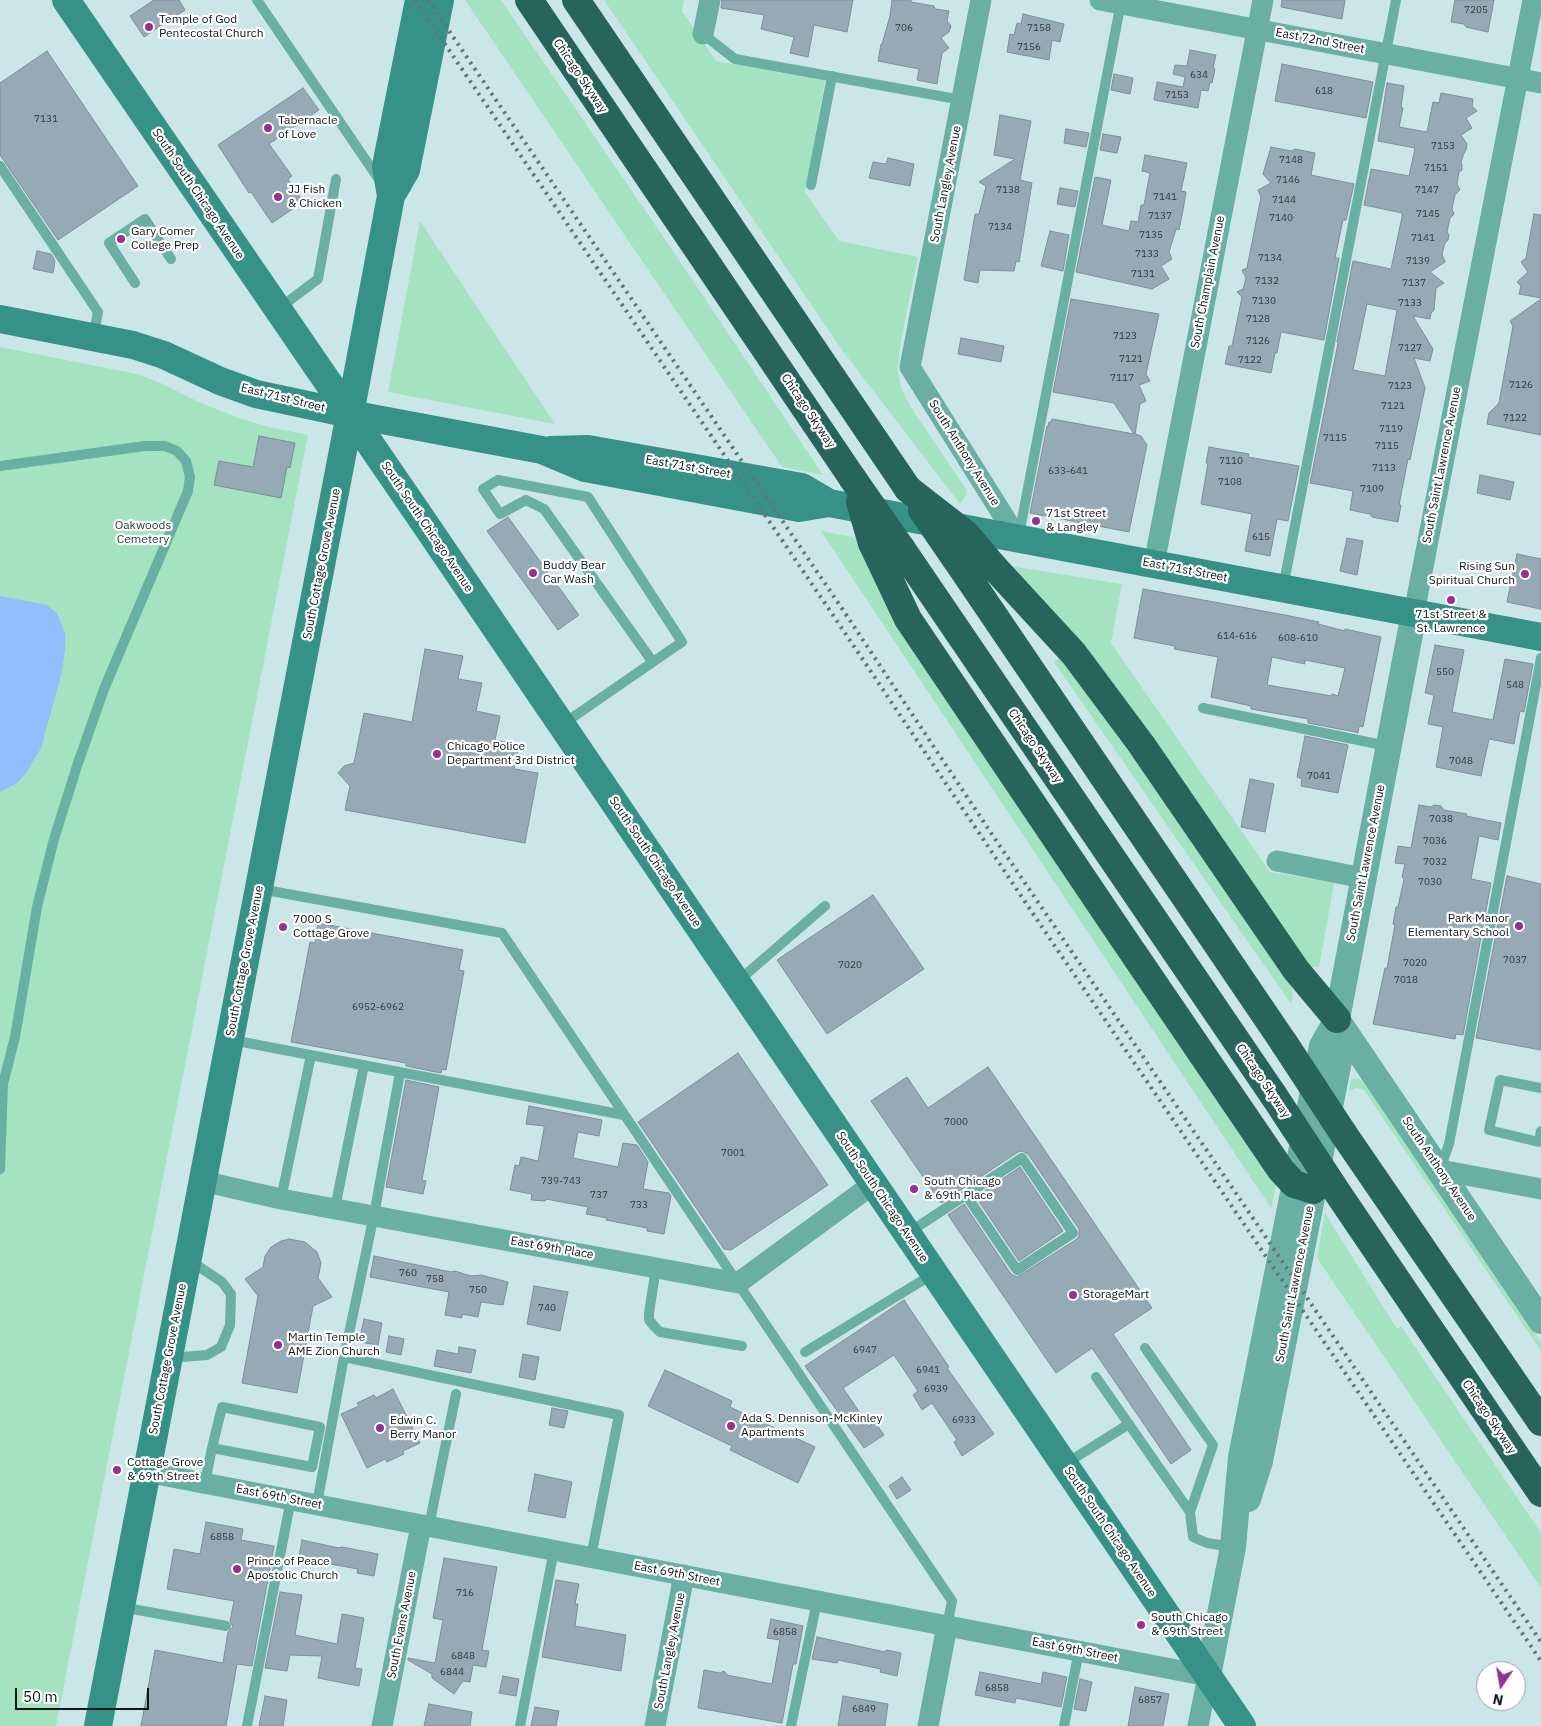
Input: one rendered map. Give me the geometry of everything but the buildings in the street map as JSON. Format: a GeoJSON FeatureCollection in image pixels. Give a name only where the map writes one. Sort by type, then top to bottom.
{"type":"FeatureCollection","features":[{"type":"Feature","properties":{"kind":"highway","name":"Chicago Skyway"},"geometry":{"type":"LineString","coordinates":[[529,0],[1274,1096],[1314,1187],[1541,1492]]}},
{"type":"Feature","properties":{"kind":"highway"},"geometry":{"type":"LineString","coordinates":[[576,0],[1284,1043],[1343,1133],[1541,1422]]}},
{"type":"Feature","properties":{"kind":"highway"},"geometry":{"type":"LineString","coordinates":[[853,479],[872,543],[908,619],[1281,1170],[1314,1187]]}},
{"type":"Feature","properties":{"kind":"highway"},"geometry":{"type":"LineString","coordinates":[[908,489],[966,534],[1074,654],[1141,744],[1296,970],[1337,1019]]}},
{"type":"Feature","properties":{"kind":"main road","name":"South South Chicago Avenue"},"geometry":{"type":"LineString","coordinates":[[66,0],[562,725],[1242,1726]]}},
{"type":"Feature","properties":{"kind":"main road","name":"South Cottage Grove Avenue"},"geometry":{"type":"LineString","coordinates":[[391,196],[386,166],[419,0]]}},
{"type":"Feature","properties":{"kind":"main road","name":"South Cottage Grove Avenue"},"geometry":{"type":"LineString","coordinates":[[98,1726],[391,196],[406,170],[440,0]]}},
{"type":"Feature","properties":{"kind":"main road","name":"East 71st Street"},"geometry":{"type":"LineString","coordinates":[[0,319],[133,345],[164,355],[220,381],[256,394],[350,414],[542,450],[585,468],[799,508],[829,503],[1541,637]]}},
{"type":"Feature","properties":{"kind":"street"},"geometry":{"type":"LineString","coordinates":[[703,34],[710,0]]}},
{"type":"Feature","properties":{"kind":"street","name":"South Langley Avenue"},"geometry":{"type":"LineString","coordinates":[[910,367],[981,0]]}},
{"type":"Feature","properties":{"kind":"street","name":"East 72nd Street"},"geometry":{"type":"LineString","coordinates":[[1100,0],[1121,2],[1257,30],[1541,83]]}},
{"type":"Feature","properties":{"kind":"street","name":"South Champlain Avenue"},"geometry":{"type":"LineString","coordinates":[[1154,564],[1263,0]]}},
{"type":"Feature","properties":{"kind":"street","name":"South Saint Lawrence Avenue"},"geometry":{"type":"LineString","coordinates":[[1198,1726],[1233,1547],[1241,1457],[1314,1187],[1341,1051],[1337,1019],[1533,0]]}},
{"type":"Feature","properties":{"kind":"street","name":"South Anthony Avenue"},"geometry":{"type":"LineString","coordinates":[[910,367],[1018,538]]}},
{"type":"Feature","properties":{"kind":"street"},"geometry":{"type":"LineString","coordinates":[[1277,861],[1363,878]]}},
{"type":"Feature","properties":{"kind":"street","name":"South Anthony Avenue"},"geometry":{"type":"LineString","coordinates":[[1337,1019],[1541,1321]]}},
{"type":"Feature","properties":{"kind":"street"},"geometry":{"type":"LineString","coordinates":[[1440,1170],[1541,1188]]}},
{"type":"Feature","properties":{"kind":"street","name":"East 69th Place"},"geometry":{"type":"LineString","coordinates":[[202,1182],[374,1216],[738,1283]]}},
{"type":"Feature","properties":{"kind":"street"},"geometry":{"type":"LineString","coordinates":[[738,1283],[873,1184]]}},
{"type":"Feature","properties":{"kind":"street","name":"East 69th Street"},"geometry":{"type":"LineString","coordinates":[[146,1472],[1208,1676]]}},
{"type":"Feature","properties":{"kind":"street","name":"South Evans Avenue"},"geometry":{"type":"LineString","coordinates":[[382,1726],[425,1525]]}},
{"type":"Feature","properties":{"kind":"street","name":"South Langley Avenue"},"geometry":{"type":"LineString","coordinates":[[655,1726],[684,1575]]}},
{"type":"Feature","properties":{"kind":"street"},"geometry":{"type":"LineString","coordinates":[[928,1726],[947,1626]]}},
{"type":"Feature","properties":{"kind":"lane"},"geometry":{"type":"LineString","coordinates":[[257,0],[391,196]]}},
{"type":"Feature","properties":{"kind":"lane"},"geometry":{"type":"LineString","coordinates":[[1283,588],[1396,0]]}},
{"type":"Feature","properties":{"kind":"lane"},"geometry":{"type":"LineString","coordinates":[[1018,538],[1121,2]]}},
{"type":"Feature","properties":{"kind":"lane"},"geometry":{"type":"LineString","coordinates":[[703,34],[736,59],[962,100]]}},
{"type":"Feature","properties":{"kind":"lane"},"geometry":{"type":"LineString","coordinates":[[811,185],[832,76]]}},
{"type":"Feature","properties":{"kind":"lane"},"geometry":{"type":"LineString","coordinates":[[0,166],[98,312],[93,337]]}},
{"type":"Feature","properties":{"kind":"lane"},"geometry":{"type":"LineString","coordinates":[[278,310],[318,279],[336,180]]}},
{"type":"Feature","properties":{"kind":"lane"},"geometry":{"type":"LineString","coordinates":[[135,283],[109,243],[145,219],[171,259]]}},
{"type":"Feature","properties":{"kind":"lane"},"geometry":{"type":"LineString","coordinates":[[0,466],[145,446],[166,446],[177,452],[186,461],[190,477],[188,492],[104,689],[54,839],[37,907],[15,1037],[2,1087],[0,1169]]}},
{"type":"Feature","properties":{"kind":"lane"},"geometry":{"type":"LineString","coordinates":[[562,725],[682,642],[588,497],[498,480],[484,489],[500,514],[526,500],[544,508],[652,662]]}},
{"type":"Feature","properties":{"kind":"lane"},"geometry":{"type":"LineString","coordinates":[[1440,1170],[1449,1144],[1541,658]]}},
{"type":"Feature","properties":{"kind":"lane"},"geometry":{"type":"LineString","coordinates":[[1203,708],[1388,747]]}},
{"type":"Feature","properties":{"kind":"lane"},"geometry":{"type":"LineString","coordinates":[[259,889],[502,933],[952,1601],[947,1626]]}},
{"type":"Feature","properties":{"kind":"lane"},"geometry":{"type":"LineString","coordinates":[[737,982],[825,906]]}},
{"type":"Feature","properties":{"kind":"lane"},"geometry":{"type":"LineString","coordinates":[[230,1040],[624,1115]]}},
{"type":"Feature","properties":{"kind":"lane"},"geometry":{"type":"LineString","coordinates":[[281,1198],[311,1055]]}},
{"type":"Feature","properties":{"kind":"lane"},"geometry":{"type":"LineString","coordinates":[[335,1208],[364,1066]]}},
{"type":"Feature","properties":{"kind":"lane"},"geometry":{"type":"LineString","coordinates":[[317,1504],[344,1357],[374,1216],[400,1072]]}},
{"type":"Feature","properties":{"kind":"lane"},"geometry":{"type":"LineString","coordinates":[[1541,1088],[1500,1080],[1489,1130],[1539,1142],[1541,1131]]}},
{"type":"Feature","properties":{"kind":"lane"},"geometry":{"type":"LineString","coordinates":[[907,1234],[966,1195],[1022,1158],[1073,1233],[1017,1270],[966,1195]]}},
{"type":"Feature","properties":{"kind":"lane"},"geometry":{"type":"LineString","coordinates":[[168,1358],[207,1354],[221,1347],[230,1325],[231,1294],[222,1282],[188,1260]]}},
{"type":"Feature","properties":{"kind":"lane"},"geometry":{"type":"LineString","coordinates":[[656,1268],[649,1320],[660,1332],[742,1346]]}},
{"type":"Feature","properties":{"kind":"lane"},"geometry":{"type":"LineString","coordinates":[[805,1352],[934,1273]]}},
{"type":"Feature","properties":{"kind":"lane"},"geometry":{"type":"LineString","coordinates":[[1145,1348],[1213,1445],[1190,1512],[1193,1537],[1207,1543],[1233,1547]]}},
{"type":"Feature","properties":{"kind":"lane"},"geometry":{"type":"LineString","coordinates":[[344,1357],[619,1415],[591,1557]]}},
{"type":"Feature","properties":{"kind":"lane"},"geometry":{"type":"LineString","coordinates":[[1096,1377],[1190,1512]]}},
{"type":"Feature","properties":{"kind":"lane"},"geometry":{"type":"LineString","coordinates":[[425,1525],[456,1394]]}},
{"type":"Feature","properties":{"kind":"lane"},"geometry":{"type":"LineString","coordinates":[[205,1483],[212,1448],[222,1407],[320,1427],[312,1467],[212,1448]]}},
{"type":"Feature","properties":{"kind":"lane"},"geometry":{"type":"LineString","coordinates":[[1064,1465],[1129,1424]]}},
{"type":"Feature","properties":{"kind":"lane"},"geometry":{"type":"LineString","coordinates":[[314,1456],[325,1458]]}},
{"type":"Feature","properties":{"kind":"lane"},"geometry":{"type":"LineString","coordinates":[[247,1726],[291,1499]]}},
{"type":"Feature","properties":{"kind":"lane"},"geometry":{"type":"LineString","coordinates":[[520,1726],[554,1550]]}},
{"type":"Feature","properties":{"kind":"lane"},"geometry":{"type":"LineString","coordinates":[[792,1726],[816,1601]]}},
{"type":"Feature","properties":{"kind":"lane"},"geometry":{"type":"LineString","coordinates":[[120,1606],[226,1626]]}},
{"type":"Feature","properties":{"kind":"lane"},"geometry":{"type":"LineString","coordinates":[[1064,1726],[1079,1651]]}},
{"type":"Feature","properties":{"kind":"green space"},"geometry":{"type":"Polygon","coordinates":[[[465,0],[501,0],[673,251],[823,475],[782,467],[465,0]]]}},
{"type":"Feature","properties":{"kind":"green space"},"geometry":{"type":"Polygon","coordinates":[[[604,0],[684,0],[682,11],[716,61],[825,81],[805,192],[839,241],[918,257],[897,369],[902,390],[912,409],[966,489],[967,494],[960,504],[842,350],[604,0]]]}},
{"type":"Feature","properties":{"kind":"green space"},"geometry":{"type":"Polygon","coordinates":[[[420,221],[555,424],[388,392],[420,221]]]}},
{"type":"Feature","properties":{"kind":"green space","name":"Oakwoods Cemetery"},"geometry":{"type":"Polygon","coordinates":[[[0,347],[137,374],[163,384],[203,404],[242,419],[308,435],[56,1726],[0,1726],[0,347]]]}},
{"type":"Feature","properties":{"kind":"green space"},"geometry":{"type":"Polygon","coordinates":[[[821,531],[858,538],[979,744],[1276,1185],[1271,1208],[821,531]]]}},
{"type":"Feature","properties":{"kind":"green space"},"geometry":{"type":"Polygon","coordinates":[[[1010,566],[1122,584],[1111,643],[1270,872],[1334,883],[1319,967],[1310,967],[1010,566]]]}},
{"type":"Feature","properties":{"kind":"green space"},"geometry":{"type":"Polygon","coordinates":[[[1064,655],[1289,979],[1293,995],[1291,1004],[1054,662],[1064,655]]]}},
{"type":"Feature","properties":{"kind":"green space"},"geometry":{"type":"Polygon","coordinates":[[[1352,1079],[1359,1079],[1365,1083],[1541,1342],[1541,1351],[1364,1090],[1356,1088],[1351,1091],[1349,1089],[1352,1079]]]}},
{"type":"Feature","properties":{"kind":"green space"},"geometry":{"type":"Polygon","coordinates":[[[1325,1213],[1397,1329],[1401,1326],[1541,1533],[1541,1588],[1317,1258],[1325,1213]]]}},
{"type":"Feature","properties":{"kind":"water"},"geometry":{"type":"Polygon","coordinates":[[[0,596],[47,605],[57,613],[65,634],[65,649],[62,672],[41,748],[26,773],[17,783],[0,792],[0,596]]]}},
{"type":"Feature","properties":{"kind":"railway"},"geometry":{"type":"LineString","coordinates":[[415,0],[1541,1661]]}},
{"type":"Feature","properties":{"kind":"railway"},"geometry":{"type":"LineString","coordinates":[[428,0],[1541,1642]]}},
{"type":"Feature","properties":{"kind":"place","name":"Temple of God Pentecostal Church"},"geometry":{"type":"Point","coordinates":[149,27]}},
{"type":"Feature","properties":{"kind":"place","name":"Tabernacle of Love"},"geometry":{"type":"Point","coordinates":[268,128]}},
{"type":"Feature","properties":{"kind":"place","name":"JJ Fish & Chicken"},"geometry":{"type":"Point","coordinates":[278,197]}},
{"type":"Feature","properties":{"kind":"place","name":"Gary Comer College Prep"},"geometry":{"type":"Point","coordinates":[121,239]}},
{"type":"Feature","properties":{"kind":"place","name":"71st Street & Langley"},"geometry":{"type":"Point","coordinates":[1036,521]}},
{"type":"Feature","properties":{"kind":"place","name":"Buddy Bear Car Wash"},"geometry":{"type":"Point","coordinates":[533,573]}},
{"type":"Feature","properties":{"kind":"place","name":"Rising Sun Spiritual Church"},"geometry":{"type":"Point","coordinates":[1525,574]}},
{"type":"Feature","properties":{"kind":"place","name":"71st Street & St. Lawrence"},"geometry":{"type":"Point","coordinates":[1451,600]}},
{"type":"Feature","properties":{"kind":"place","name":"Chicago Police Department 3rd District"},"geometry":{"type":"Point","coordinates":[437,754]}},
{"type":"Feature","properties":{"kind":"place","name":"Park Manor Elementary School"},"geometry":{"type":"Point","coordinates":[1519,926]}},
{"type":"Feature","properties":{"kind":"place","name":"7000 S Cottage Grove"},"geometry":{"type":"Point","coordinates":[283,927]}},
{"type":"Feature","properties":{"kind":"place","name":"South Chicago & 69th Place"},"geometry":{"type":"Point","coordinates":[914,1189]}},
{"type":"Feature","properties":{"kind":"place","name":"StorageMart"},"geometry":{"type":"Point","coordinates":[1073,1295]}},
{"type":"Feature","properties":{"kind":"place","name":"Martin Temple AME Zion Church"},"geometry":{"type":"Point","coordinates":[278,1345]}},
{"type":"Feature","properties":{"kind":"place","name":"Ada S. Dennison-McKinley Apartments"},"geometry":{"type":"Point","coordinates":[731,1426]}},
{"type":"Feature","properties":{"kind":"place","name":"Edwin C. Berry Manor"},"geometry":{"type":"Point","coordinates":[380,1428]}},
{"type":"Feature","properties":{"kind":"place","name":"Cottage Grove & 69th Street"},"geometry":{"type":"Point","coordinates":[117,1470]}},
{"type":"Feature","properties":{"kind":"place","name":"Prince of Peace Apostolic Church"},"geometry":{"type":"Point","coordinates":[237,1569]}},
{"type":"Feature","properties":{"kind":"place","name":"South Chicago & 69th Street"},"geometry":{"type":"Point","coordinates":[1141,1625]}}]}
